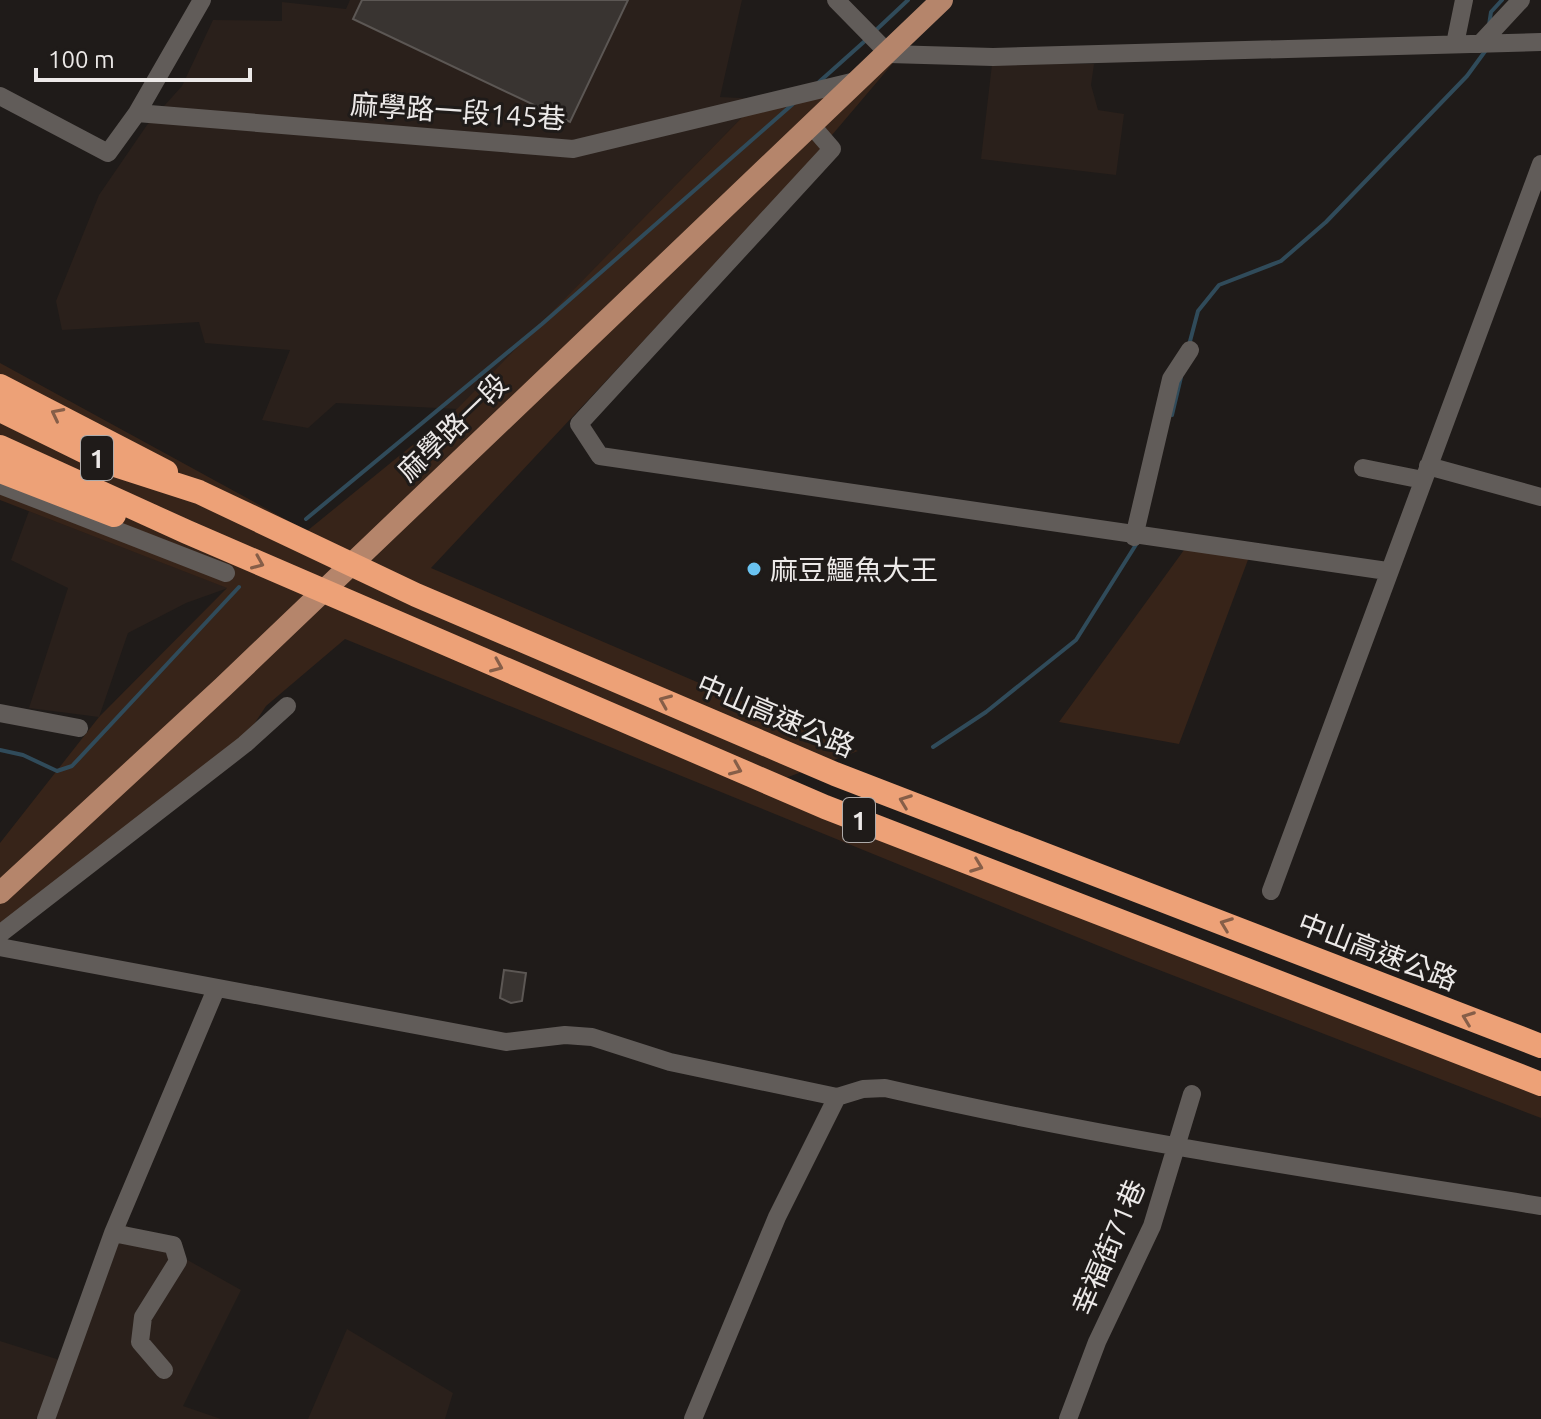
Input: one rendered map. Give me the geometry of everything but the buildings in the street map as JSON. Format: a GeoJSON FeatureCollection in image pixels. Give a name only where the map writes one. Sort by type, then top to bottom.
{"type":"FeatureCollection","features":[{"type":"Feature","properties":{"kind":"highway"},"geometry":{"type":"LineString","coordinates":[[0,386],[144,458],[199,492]]}},
{"type":"Feature","properties":{"kind":"highway","name":"中山高速公路"},"geometry":{"type":"LineString","coordinates":[[0,410],[106,462],[199,492],[416,595],[835,774],[1541,1046]]}},
{"type":"Feature","properties":{"kind":"highway","name":"1"},"geometry":{"type":"LineString","coordinates":[[0,447],[187,532],[825,807],[1541,1084]]}},
{"type":"Feature","properties":{"kind":"highway"},"geometry":{"type":"LineString","coordinates":[[0,471],[119,517],[187,532]]}},
{"type":"Feature","properties":{"kind":"main road","name":"麻學路一段"},"geometry":{"type":"LineString","coordinates":[[0,893],[223,687],[781,154],[813,127],[942,0]]}},
{"type":"Feature","properties":{"kind":"street"},"geometry":{"type":"LineString","coordinates":[[0,96],[108,153],[137,113],[202,0]]}},
{"type":"Feature","properties":{"kind":"street"},"geometry":{"type":"LineString","coordinates":[[836,0],[889,54],[993,57],[1541,42]]}},
{"type":"Feature","properties":{"kind":"street"},"geometry":{"type":"LineString","coordinates":[[1455,44],[1464,0]]}},
{"type":"Feature","properties":{"kind":"street"},"geometry":{"type":"LineString","coordinates":[[1480,44],[1521,0]]}},
{"type":"Feature","properties":{"kind":"street","name":"麻學路一段145巷"},"geometry":{"type":"LineString","coordinates":[[137,113],[573,149],[862,80]]}},
{"type":"Feature","properties":{"kind":"street"},"geometry":{"type":"LineString","coordinates":[[813,127],[832,149],[579,424],[600,456],[1134,537],[1387,571]]}},
{"type":"Feature","properties":{"kind":"street"},"geometry":{"type":"LineString","coordinates":[[1271,891],[1387,571],[1541,164]]}},
{"type":"Feature","properties":{"kind":"street"},"geometry":{"type":"LineString","coordinates":[[1134,537],[1171,379],[1190,350]]}},
{"type":"Feature","properties":{"kind":"street"},"geometry":{"type":"LineString","coordinates":[[1363,468],[1425,473],[1541,497]]}},
{"type":"Feature","properties":{"kind":"street"},"geometry":{"type":"LineString","coordinates":[[0,485],[226,573]]}},
{"type":"Feature","properties":{"kind":"street"},"geometry":{"type":"LineString","coordinates":[[0,934],[245,744],[287,706]]}},
{"type":"Feature","properties":{"kind":"street"},"geometry":{"type":"LineString","coordinates":[[0,713],[79,728]]}},
{"type":"Feature","properties":{"kind":"street"},"geometry":{"type":"LineString","coordinates":[[0,947],[506,1042],[565,1035],[592,1037],[670,1062],[837,1097],[863,1089],[885,1088],[1051,1125],[1177,1148],[1541,1206]]}},
{"type":"Feature","properties":{"kind":"street"},"geometry":{"type":"LineString","coordinates":[[46,1419],[113,1233],[216,989]]}},
{"type":"Feature","properties":{"kind":"street","name":"幸福街71巷"},"geometry":{"type":"LineString","coordinates":[[1068,1419],[1097,1342],[1152,1226],[1192,1094]]}},
{"type":"Feature","properties":{"kind":"street"},"geometry":{"type":"LineString","coordinates":[[693,1419],[777,1217],[837,1097]]}},
{"type":"Feature","properties":{"kind":"street"},"geometry":{"type":"LineString","coordinates":[[113,1233],[173,1245],[178,1254],[178,1261],[143,1317],[140,1342],[164,1370]]}},
{"type":"Feature","properties":{"kind":"shaded area"},"geometry":{"type":"Polygon","coordinates":[[[350,0],[742,0],[720,97],[760,99],[458,409],[336,403],[308,428],[262,420],[290,350],[205,343],[199,322],[62,330],[56,301],[99,195],[147,125],[182,86],[213,20],[282,21],[282,2],[346,9],[350,0]]]}},
{"type":"Feature","properties":{"kind":"shaded area"},"geometry":{"type":"Polygon","coordinates":[[[894,62],[792,182],[431,568],[858,751],[764,786],[1541,1095],[1541,1118],[1136,961],[345,639],[266,706],[222,773],[0,927],[0,843],[99,717],[227,588],[0,500],[0,363],[307,531],[458,408],[760,99],[894,62]]]}},
{"type":"Feature","properties":{"kind":"shaded area"},"geometry":{"type":"Polygon","coordinates":[[[992,64],[1094,64],[1091,85],[1098,110],[1124,114],[1116,175],[981,159],[992,64]]]}},
{"type":"Feature","properties":{"kind":"shaded area"},"geometry":{"type":"Polygon","coordinates":[[[29,511],[228,588],[186,603],[128,633],[99,717],[29,708],[68,588],[11,560],[29,511]]]}},
{"type":"Feature","properties":{"kind":"shaded area"},"geometry":{"type":"Polygon","coordinates":[[[1184,550],[1249,557],[1179,744],[1059,722],[1184,550]]]}},
{"type":"Feature","properties":{"kind":"shaded area"},"geometry":{"type":"Polygon","coordinates":[[[118,1221],[241,1290],[183,1406],[221,1419],[0,1419],[0,1341],[66,1362],[118,1221]]]}},
{"type":"Feature","properties":{"kind":"shaded area"},"geometry":{"type":"Polygon","coordinates":[[[347,1329],[453,1393],[445,1419],[308,1419],[347,1329]]]}},
{"type":"Feature","properties":{"kind":"waterway"},"geometry":{"type":"LineString","coordinates":[[875,31],[908,0]]}},
{"type":"Feature","properties":{"kind":"waterway"},"geometry":{"type":"LineString","coordinates":[[1489,25],[1491,12],[1502,0]]}},
{"type":"Feature","properties":{"kind":"waterway"},"geometry":{"type":"LineString","coordinates":[[819,82],[866,40]]}},
{"type":"Feature","properties":{"kind":"waterway"},"geometry":{"type":"LineString","coordinates":[[1189,345],[1198,311],[1219,285],[1281,261],[1326,222],[1467,76],[1486,50]]}},
{"type":"Feature","properties":{"kind":"waterway"},"geometry":{"type":"LineString","coordinates":[[306,519],[542,324],[794,103]]}},
{"type":"Feature","properties":{"kind":"waterway"},"geometry":{"type":"LineString","coordinates":[[1172,415],[1181,377]]}},
{"type":"Feature","properties":{"kind":"waterway"},"geometry":{"type":"LineString","coordinates":[[933,747],[986,712],[1076,640],[1137,543]]}},
{"type":"Feature","properties":{"kind":"waterway"},"geometry":{"type":"LineString","coordinates":[[0,750],[23,755],[57,771],[72,766],[239,587]]}},
{"type":"Feature","properties":{"kind":"place","name":"麻豆鱷魚大王"},"geometry":{"type":"Point","coordinates":[754,569]}}]}
